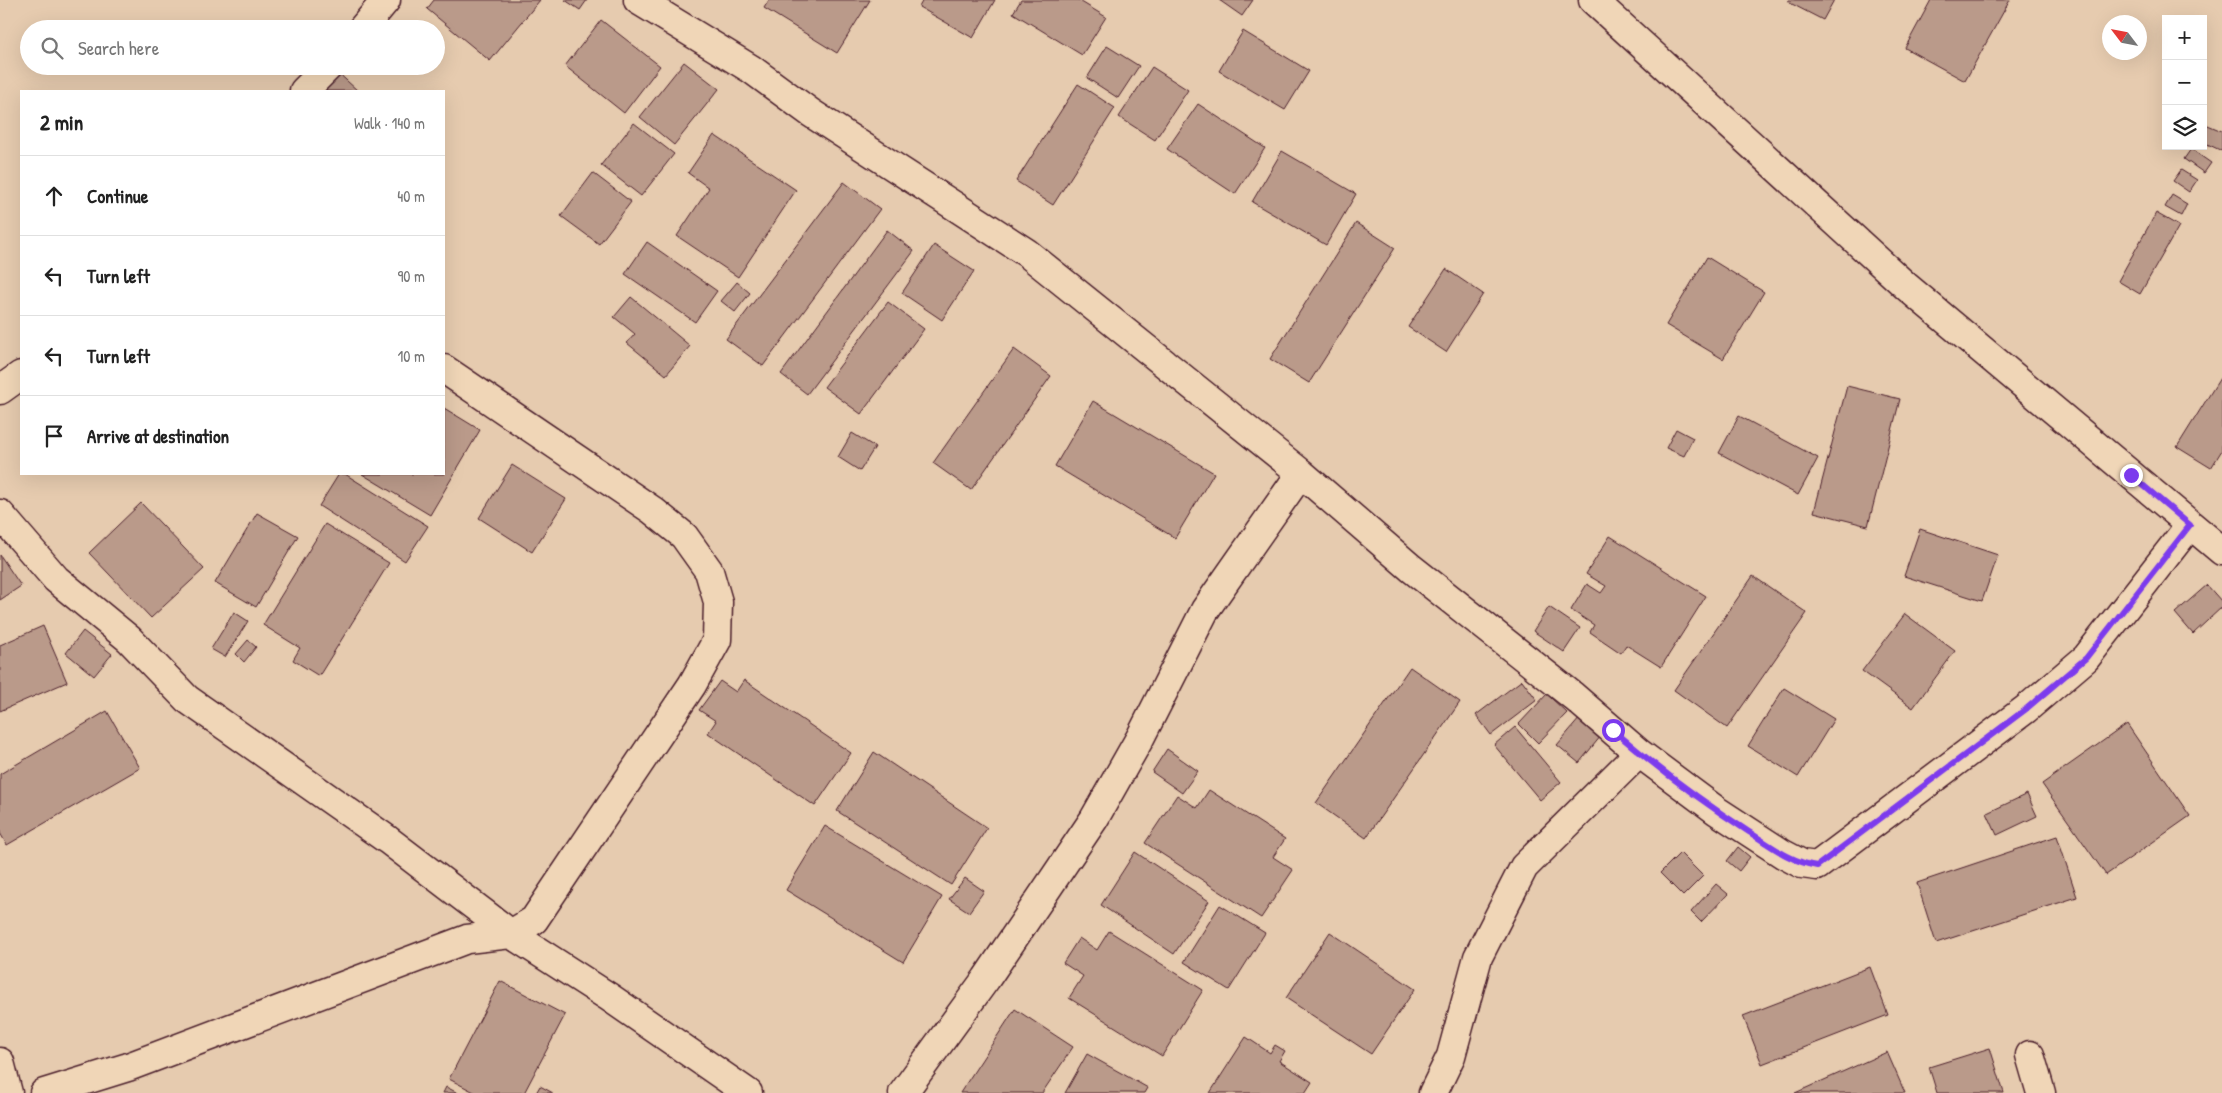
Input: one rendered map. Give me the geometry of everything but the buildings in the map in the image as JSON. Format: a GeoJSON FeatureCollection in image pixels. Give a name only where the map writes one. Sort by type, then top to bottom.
{"type":"FeatureCollection","features":[{"type":"Feature","properties":{"kind":"street"},"geometry":{"type":"LineString","coordinates":[[369,20],[386,0]]}},
{"type":"Feature","properties":{"kind":"street"},"geometry":{"type":"LineString","coordinates":[[638,0],[751,69],[811,113],[1027,253],[1301,474],[1411,568],[1573,696],[1640,753],[1717,812],[1802,864],[1817,866],[2026,709],[2086,658],[2190,525]]}},
{"type":"Feature","properties":{"kind":"street"},"geometry":{"type":"LineString","coordinates":[[1593,0],[1908,287],[2222,552]]}},
{"type":"Feature","properties":{"kind":"street"},"geometry":{"type":"LineString","coordinates":[[305,90],[320,75]]}},
{"type":"Feature","properties":{"kind":"street"},"geometry":{"type":"LineString","coordinates":[[44,1093],[128,1067],[467,939],[511,934],[534,920],[692,684],[718,640],[718,602],[709,571],[684,536],[652,510],[445,370]]}},
{"type":"Feature","properties":{"kind":"street"},"geometry":{"type":"LineString","coordinates":[[0,390],[20,376]]}},
{"type":"Feature","properties":{"kind":"street"},"geometry":{"type":"LineString","coordinates":[[903,1093],[986,979],[1094,818],[1140,738],[1205,610],[1301,474]]}},
{"type":"Feature","properties":{"kind":"street"},"geometry":{"type":"LineString","coordinates":[[0,514],[56,579],[129,639],[187,699],[388,840],[511,934],[609,997],[748,1093]]}},
{"type":"Feature","properties":{"kind":"street"},"geometry":{"type":"LineString","coordinates":[[1433,1093],[1451,1056],[1478,957],[1524,867],[1640,753]]}},
{"type":"Feature","properties":{"kind":"street"},"geometry":{"type":"LineString","coordinates":[[2030,1055],[2041,1093]]}},
{"type":"Feature","properties":{"kind":"street"},"geometry":{"type":"LineString","coordinates":[[0,1062],[8,1093]]}},
{"type":"Feature","properties":{"kind":"route"},"geometry":{"type":"LineString","coordinates":[[1613,730],[1717,812],[1783,854],[1802,864],[1817,866],[2026,709],[2086,658],[2190,525],[2131,475]]}}]}
